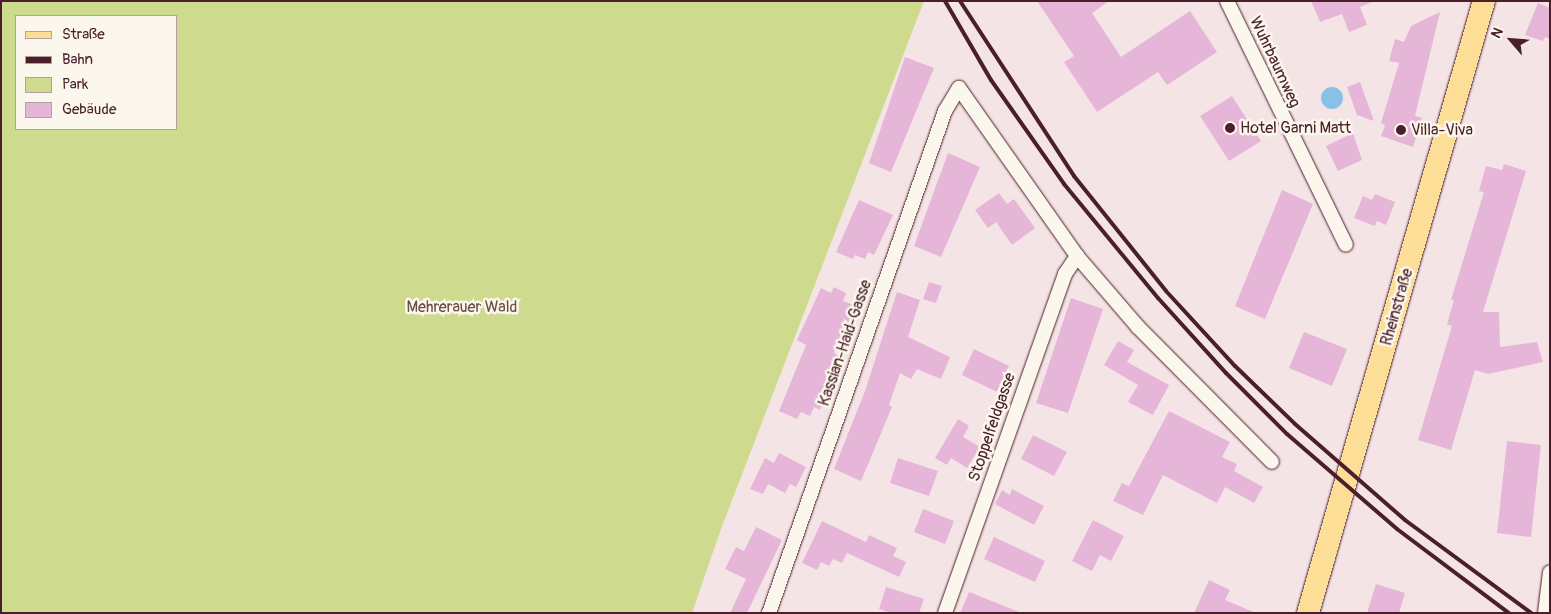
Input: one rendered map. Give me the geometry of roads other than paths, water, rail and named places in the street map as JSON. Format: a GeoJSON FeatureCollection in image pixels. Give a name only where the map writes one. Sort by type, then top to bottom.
{"type":"FeatureCollection","features":[{"type":"Feature","properties":{"kind":"main road","name":"Rheinstraße"},"geometry":{"type":"LineString","coordinates":[[1308,613],[1484,1]]}},
{"type":"Feature","properties":{"kind":"street","name":"Wuhrbaumweg"},"geometry":{"type":"LineString","coordinates":[[1227,1],[1346,245]]}},
{"type":"Feature","properties":{"kind":"street","name":"Kassian-Haid-Gasse"},"geometry":{"type":"LineString","coordinates":[[769,613],[945,111],[959,88],[1077,256]]}},
{"type":"Feature","properties":{"kind":"street"},"geometry":{"type":"LineString","coordinates":[[1077,256],[1138,327],[1272,462]]}},
{"type":"Feature","properties":{"kind":"street","name":"Stoppelfeldgasse"},"geometry":{"type":"LineString","coordinates":[[945,613],[1065,274],[1077,256]]}},
{"type":"Feature","properties":{"kind":"street"},"geometry":{"type":"LineString","coordinates":[[1546,607],[1550,572]]}},
{"type":"Feature","properties":{"kind":"water"},"geometry":{"type":"Polygon","coordinates":[[[1328,87],[1336,87],[1343,94],[1343,102],[1336,109],[1328,109],[1321,102],[1321,94],[1328,87]]]}},
{"type":"Feature","properties":{"kind":"railway"},"geometry":{"type":"LineString","coordinates":[[945,1],[991,80],[1064,184],[1158,298],[1226,373],[1287,434],[1397,529],[1509,613]]}},
{"type":"Feature","properties":{"kind":"railway"},"geometry":{"type":"LineString","coordinates":[[960,1],[1074,176],[1166,291],[1235,366],[1295,424],[1405,520],[1531,613]]}},
{"type":"Feature","properties":{"kind":"place","name":"Hotel Garni Matt"},"geometry":{"type":"Point","coordinates":[1230,128]}},
{"type":"Feature","properties":{"kind":"place","name":"Villa-Viva"},"geometry":{"type":"Point","coordinates":[1401,130]}},
{"type":"Feature","properties":{"kind":"park label","name":"Mehrerauer Wald"},"geometry":{"type":"Point","coordinates":[462,307]}}]}
